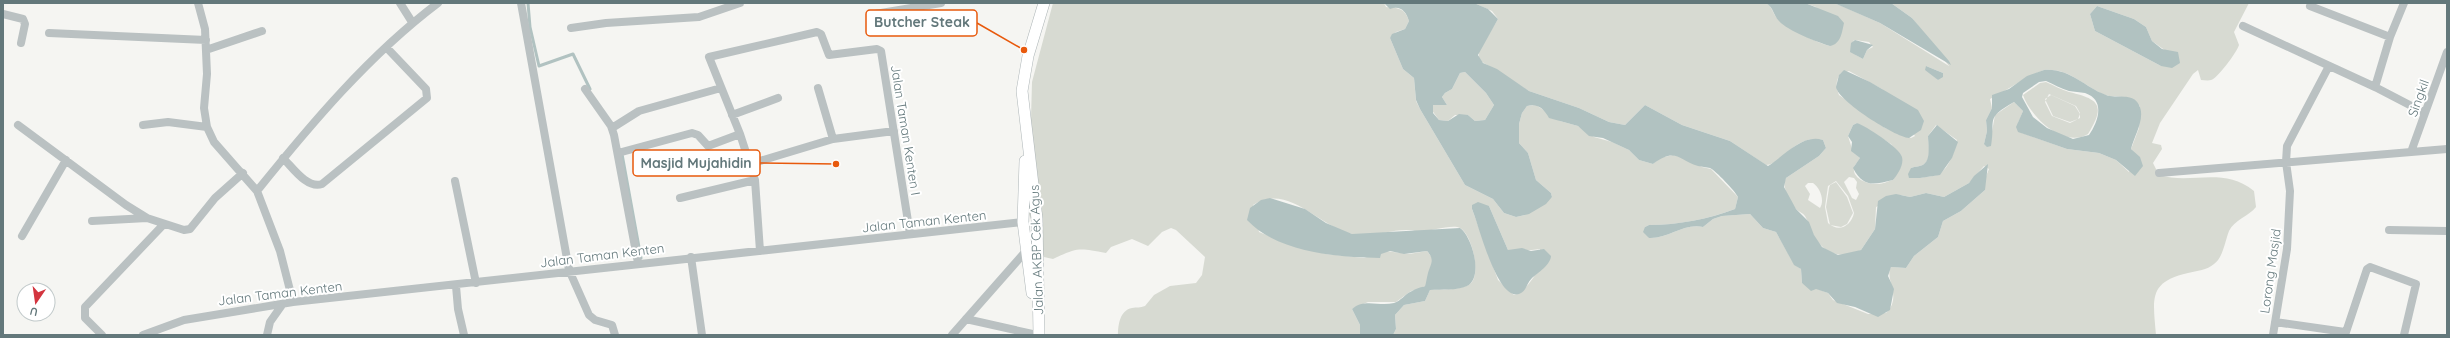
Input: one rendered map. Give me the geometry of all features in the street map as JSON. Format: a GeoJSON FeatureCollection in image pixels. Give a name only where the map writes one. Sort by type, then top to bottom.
{"type":"FeatureCollection","features":[{"type":"Feature","properties":{"kind":"main road","name":"Jalan AKBP Cek Agus"},"geometry":{"type":"LineString","coordinates":[[1038,335],[1037,219],[1022,91],[1028,56],[1044,3]]}},
{"type":"Feature","properties":{"kind":"main road","name":"Jalan AKBP Cek Agus"},"geometry":{"type":"LineString","coordinates":[[1026,117],[1023,222],[1038,335]]}},
{"type":"Feature","properties":{"kind":"street"},"geometry":{"type":"LineString","coordinates":[[198,3],[205,29],[206,40],[204,108],[207,127],[214,142],[243,173],[257,191],[280,251],[292,302]]}},
{"type":"Feature","properties":{"kind":"street"},"geometry":{"type":"LineString","coordinates":[[400,3],[412,22]]}},
{"type":"Feature","properties":{"kind":"street"},"geometry":{"type":"LineString","coordinates":[[257,191],[283,158],[386,47],[412,22],[438,3]]}},
{"type":"Feature","properties":{"kind":"street"},"geometry":{"type":"LineString","coordinates":[[521,3],[569,270],[587,312],[595,320],[612,325],[615,335]]}},
{"type":"Feature","properties":{"kind":"street"},"geometry":{"type":"LineString","coordinates":[[571,28],[606,23],[699,17],[740,3]]}},
{"type":"Feature","properties":{"kind":"street"},"geometry":{"type":"LineString","coordinates":[[874,14],[940,3]]}},
{"type":"Feature","properties":{"kind":"street"},"geometry":{"type":"LineString","coordinates":[[2375,87],[2390,37],[2404,3]]}},
{"type":"Feature","properties":{"kind":"street"},"geometry":{"type":"LineString","coordinates":[[2310,6],[2390,37]]}},
{"type":"Feature","properties":{"kind":"street"},"geometry":{"type":"LineString","coordinates":[[3,14],[23,19],[24,24],[21,43]]}},
{"type":"Feature","properties":{"kind":"street"},"geometry":{"type":"LineString","coordinates":[[2244,26],[2375,87],[2425,113]]}},
{"type":"Feature","properties":{"kind":"street"},"geometry":{"type":"LineString","coordinates":[[206,50],[262,31]]}},
{"type":"Feature","properties":{"kind":"street","name":"Jalan Taman Kenten I"},"geometry":{"type":"LineString","coordinates":[[721,88],[709,58],[737,49],[817,32],[822,34],[829,55],[877,49],[881,50],[910,234]]}},
{"type":"Feature","properties":{"kind":"street"},"geometry":{"type":"LineString","coordinates":[[50,33],[206,40]]}},
{"type":"Feature","properties":{"kind":"street"},"geometry":{"type":"LineString","coordinates":[[283,158],[308,182],[316,185],[322,184],[427,98],[426,89],[386,47]]}},
{"type":"Feature","properties":{"kind":"street","name":"Singkil"},"geometry":{"type":"LineString","coordinates":[[2411,152],[2447,52]]}},
{"type":"Feature","properties":{"kind":"street","name":"Lorong Masjid"},"geometry":{"type":"LineString","coordinates":[[2273,335],[2288,249],[2290,191],[2286,162],[2289,140],[2329,66]]}},
{"type":"Feature","properties":{"kind":"street"},"geometry":{"type":"LineString","coordinates":[[613,128],[639,111],[721,88],[740,134],[755,180],[760,251]]}},
{"type":"Feature","properties":{"kind":"street"},"geometry":{"type":"LineString","coordinates":[[818,88],[833,139]]}},
{"type":"Feature","properties":{"kind":"street"},"geometry":{"type":"LineString","coordinates":[[585,89],[613,128],[638,263]]}},
{"type":"Feature","properties":{"kind":"street"},"geometry":{"type":"LineString","coordinates":[[732,115],[778,98]]}},
{"type":"Feature","properties":{"kind":"street"},"geometry":{"type":"LineString","coordinates":[[143,125],[168,122],[207,127]]}},
{"type":"Feature","properties":{"kind":"street"},"geometry":{"type":"LineString","coordinates":[[18,125],[147,218],[184,230],[190,229],[215,198],[243,173]]}},
{"type":"Feature","properties":{"kind":"street"},"geometry":{"type":"LineString","coordinates":[[750,164],[833,139],[894,131]]}},
{"type":"Feature","properties":{"kind":"street"},"geometry":{"type":"LineString","coordinates":[[618,154],[692,133],[698,135],[708,146],[740,134]]}},
{"type":"Feature","properties":{"kind":"street"},"geometry":{"type":"LineString","coordinates":[[2159,173],[2447,149]]}},
{"type":"Feature","properties":{"kind":"street"},"geometry":{"type":"LineString","coordinates":[[22,236],[66,160]]}},
{"type":"Feature","properties":{"kind":"street"},"geometry":{"type":"LineString","coordinates":[[680,198],[755,180]]}},
{"type":"Feature","properties":{"kind":"street"},"geometry":{"type":"LineString","coordinates":[[456,181],[476,282]]}},
{"type":"Feature","properties":{"kind":"street"},"geometry":{"type":"LineString","coordinates":[[92,221],[147,218]]}},
{"type":"Feature","properties":{"kind":"street","name":"Jalan Taman Kenten"},"geometry":{"type":"LineString","coordinates":[[142,335],[184,320],[220,312],[282,305],[292,302],[456,286],[569,270],[1023,222]]}},
{"type":"Feature","properties":{"kind":"street"},"geometry":{"type":"LineString","coordinates":[[102,335],[85,318],[86,307],[164,224]]}},
{"type":"Feature","properties":{"kind":"street"},"geometry":{"type":"LineString","coordinates":[[2390,230],[2447,231]]}},
{"type":"Feature","properties":{"kind":"street"},"geometry":{"type":"LineString","coordinates":[[952,335],[1026,251]]}},
{"type":"Feature","properties":{"kind":"street"},"geometry":{"type":"LineString","coordinates":[[691,257],[702,335]]}},
{"type":"Feature","properties":{"kind":"street"},"geometry":{"type":"LineString","coordinates":[[2275,322],[2345,333],[2367,270],[2370,267],[2416,284],[2404,335]]}},
{"type":"Feature","properties":{"kind":"street"},"geometry":{"type":"LineString","coordinates":[[456,286],[458,309],[464,335]]}},
{"type":"Feature","properties":{"kind":"street"},"geometry":{"type":"LineString","coordinates":[[267,335],[270,322],[282,305]]}},
{"type":"Feature","properties":{"kind":"street"},"geometry":{"type":"LineString","coordinates":[[966,319],[1038,335]]}},
{"type":"Feature","properties":{"kind":"shaded area"},"geometry":{"type":"Polygon","coordinates":[[[1053,3],[1384,3],[1386,7],[1397,8],[1403,11],[1409,21],[1405,29],[1396,32],[1390,38],[1403,69],[1414,78],[1416,101],[1420,109],[1465,185],[1493,199],[1504,213],[1516,217],[1525,215],[1552,197],[1551,193],[1536,180],[1528,153],[1519,143],[1519,124],[1522,113],[1527,106],[1536,105],[1560,121],[1578,126],[1594,137],[1612,142],[1629,150],[1639,160],[1653,164],[1660,158],[1673,155],[1682,157],[1702,167],[1711,169],[1738,197],[1735,209],[1725,213],[1682,223],[1649,225],[1645,227],[1649,238],[1656,238],[1689,227],[1703,227],[1713,219],[1722,216],[1750,214],[1763,228],[1776,232],[1794,264],[1801,269],[1802,283],[1828,293],[1833,300],[1868,314],[1886,313],[1891,307],[1893,301],[1889,272],[1891,267],[1906,268],[1914,256],[1938,237],[1943,221],[1961,211],[1985,190],[1984,181],[1989,169],[1984,166],[1969,183],[1944,197],[1926,193],[1910,197],[1901,195],[1876,207],[1875,229],[1861,250],[1847,255],[1834,254],[1818,242],[1805,216],[1796,209],[1785,190],[1786,178],[1819,156],[1826,148],[1823,140],[1813,139],[1805,141],[1778,160],[1766,165],[1730,141],[1682,125],[1645,105],[1625,125],[1609,122],[1579,108],[1529,91],[1479,60],[1479,51],[1498,19],[1492,11],[1474,3],[1766,3],[1770,6],[1777,18],[1788,26],[1810,38],[1830,46],[1816,7],[1805,3],[1834,3],[1880,23],[1949,66],[1912,18],[1891,3],[2249,3],[2234,32],[2239,45],[2231,59],[2218,75],[2211,80],[2201,80],[2198,70],[2193,74],[2160,123],[2152,143],[2161,145],[2162,149],[2153,163],[2159,175],[2171,178],[2207,177],[2231,179],[2254,191],[2256,207],[2231,227],[2222,254],[2214,264],[2205,269],[2175,277],[2166,281],[2160,287],[2154,302],[2156,335],[1393,335],[1396,329],[1395,315],[1404,305],[1425,301],[1430,290],[1457,288],[1467,286],[1471,283],[1474,278],[1475,271],[1474,254],[1464,232],[1460,228],[1452,227],[1421,232],[1402,230],[1373,235],[1352,234],[1340,230],[1291,202],[1279,199],[1266,199],[1253,205],[1259,232],[1291,245],[1326,254],[1364,258],[1385,251],[1409,254],[1427,251],[1433,259],[1428,282],[1424,288],[1411,291],[1396,302],[1368,302],[1352,309],[1360,325],[1360,335],[1118,335],[1120,318],[1128,309],[1145,306],[1154,295],[1170,286],[1196,283],[1202,275],[1205,257],[1176,230],[1171,228],[1162,232],[1148,246],[1132,239],[1111,247],[1106,253],[1090,250],[1079,250],[1068,252],[1053,259],[1044,257],[1029,214],[1032,82],[1053,3]],[[2097,6],[2090,14],[2095,31],[2161,66],[2166,51],[2152,41],[2146,27],[2134,19],[2097,6]],[[1855,40],[1853,41],[1856,55],[1863,59],[1867,50],[1873,47],[1869,42],[1855,40]],[[1926,66],[1938,80],[1943,73],[1926,66]],[[2044,70],[1990,99],[1992,108],[1986,120],[1987,131],[1984,144],[1991,137],[1995,115],[2014,102],[2023,111],[2018,123],[2022,133],[2067,149],[2099,153],[2116,160],[2129,172],[2136,155],[2131,149],[2139,128],[2140,106],[2130,99],[2105,95],[2076,78],[2053,70],[2044,70]],[[1849,71],[1841,73],[1838,79],[1837,89],[1839,95],[1885,128],[1911,138],[1915,136],[1882,89],[1849,71]],[[1857,123],[1853,125],[1848,136],[1853,152],[1860,158],[1854,168],[1854,172],[1859,178],[1866,182],[1875,184],[1882,184],[1893,180],[1900,168],[1902,160],[1891,144],[1857,123]],[[1936,125],[1928,136],[1928,158],[1924,164],[1911,168],[1920,178],[1937,175],[1943,171],[1951,159],[1957,140],[1936,125]],[[1849,177],[1844,182],[1852,198],[1856,200],[1859,194],[1856,188],[1857,182],[1854,178],[1849,177]],[[1836,181],[1828,186],[1825,207],[1828,223],[1832,226],[1840,228],[1844,227],[1850,221],[1854,213],[1848,196],[1836,181]],[[1808,183],[1805,186],[1810,194],[1808,200],[1820,208],[1822,201],[1821,194],[1813,183],[1808,183]],[[1489,206],[1472,209],[1498,280],[1514,295],[1518,294],[1528,285],[1540,269],[1540,249],[1508,250],[1489,206]]]}},
{"type":"Feature","properties":{"kind":"shaded area"},"geometry":{"type":"Polygon","coordinates":[[[1384,3],[1474,3],[1488,9],[1498,19],[1478,55],[1483,63],[1497,69],[1529,91],[1579,108],[1609,122],[1625,125],[1645,105],[1682,125],[1730,141],[1768,166],[1801,143],[1808,140],[1823,140],[1826,148],[1819,156],[1786,178],[1784,187],[1796,209],[1809,222],[1814,235],[1822,247],[1838,255],[1861,250],[1875,229],[1878,201],[1886,196],[1896,194],[1910,197],[1926,193],[1944,197],[1969,183],[1974,176],[1988,164],[1985,190],[1961,211],[1943,221],[1938,237],[1914,256],[1906,268],[1891,267],[1888,276],[1894,289],[1890,310],[1878,317],[1855,307],[1837,303],[1828,293],[1816,289],[1811,291],[1802,283],[1801,269],[1794,265],[1776,232],[1763,228],[1750,214],[1722,216],[1713,219],[1703,227],[1689,227],[1656,238],[1649,238],[1643,232],[1645,227],[1649,225],[1682,223],[1725,213],[1735,209],[1738,197],[1725,181],[1710,168],[1698,166],[1677,156],[1667,156],[1653,164],[1639,160],[1629,150],[1603,138],[1589,136],[1578,126],[1549,118],[1543,109],[1534,105],[1527,106],[1522,113],[1519,124],[1519,143],[1528,153],[1536,180],[1551,193],[1552,197],[1546,204],[1529,214],[1516,217],[1504,213],[1493,199],[1465,185],[1420,109],[1416,100],[1414,78],[1403,69],[1390,38],[1392,34],[1405,29],[1409,21],[1408,17],[1400,8],[1390,9],[1384,3]],[[1465,72],[1460,73],[1452,89],[1445,93],[1442,97],[1447,105],[1433,105],[1433,113],[1439,120],[1448,121],[1459,114],[1468,115],[1475,121],[1485,120],[1494,105],[1486,93],[1465,72]]]}},
{"type":"Feature","properties":{"kind":"shaded area"},"geometry":{"type":"Polygon","coordinates":[[[1766,3],[1805,3],[1838,16],[1844,23],[1839,40],[1834,45],[1830,46],[1789,29],[1777,19],[1771,7],[1766,3]]]}},
{"type":"Feature","properties":{"kind":"shaded area"},"geometry":{"type":"Polygon","coordinates":[[[1834,3],[1891,3],[1912,18],[1951,65],[1880,23],[1834,3]]]}},
{"type":"Feature","properties":{"kind":"shaded area"},"geometry":{"type":"Polygon","coordinates":[[[2097,6],[2134,19],[2146,27],[2152,41],[2162,49],[2178,52],[2180,63],[2172,68],[2161,66],[2095,31],[2090,14],[2097,6]]]}},
{"type":"Feature","properties":{"kind":"shaded area"},"geometry":{"type":"Polygon","coordinates":[[[1855,40],[1873,45],[1867,50],[1863,59],[1850,52],[1851,43],[1855,40]]]}},
{"type":"Feature","properties":{"kind":"shaded area"},"geometry":{"type":"Polygon","coordinates":[[[1926,66],[1943,73],[1943,77],[1938,80],[1925,70],[1926,66]]]}},
{"type":"Feature","properties":{"kind":"shaded area"},"geometry":{"type":"Polygon","coordinates":[[[1844,70],[1870,82],[1918,110],[1924,121],[1921,130],[1909,138],[1902,136],[1880,125],[1856,109],[1846,101],[1836,87],[1839,75],[1844,70]]]}},
{"type":"Feature","properties":{"kind":"shaded area"},"geometry":{"type":"Polygon","coordinates":[[[2044,70],[2062,72],[2098,92],[2110,96],[2129,97],[2136,101],[2141,110],[2141,116],[2139,127],[2131,149],[2140,157],[2143,166],[2135,176],[2116,160],[2099,153],[2067,149],[2018,132],[2016,127],[2023,111],[2014,102],[1998,112],[1995,116],[1993,120],[1991,146],[1987,147],[1984,144],[1987,131],[1986,120],[1992,108],[1992,95],[2009,89],[2027,76],[2044,70]],[[2046,81],[2039,82],[2023,93],[2022,97],[2033,117],[2047,128],[2073,139],[2089,135],[2097,118],[2098,106],[2096,101],[2092,96],[2085,93],[2069,91],[2046,81]]]}},
{"type":"Feature","properties":{"kind":"shaded area"},"geometry":{"type":"Polygon","coordinates":[[[1465,72],[1486,93],[1494,105],[1485,120],[1475,121],[1468,115],[1455,115],[1448,121],[1439,120],[1431,109],[1433,105],[1447,105],[1442,97],[1445,93],[1452,89],[1460,73],[1465,72]]]}},
{"type":"Feature","properties":{"kind":"shaded area"},"geometry":{"type":"Polygon","coordinates":[[[2046,82],[2063,90],[2087,97],[2093,101],[2098,110],[2094,124],[2088,134],[2078,137],[2068,137],[2058,134],[2040,121],[2023,95],[2040,83],[2046,82]],[[2049,94],[2045,102],[2052,116],[2070,123],[2080,118],[2080,113],[2076,106],[2049,94]]]}},
{"type":"Feature","properties":{"kind":"shaded area"},"geometry":{"type":"Polygon","coordinates":[[[2051,95],[2075,106],[2080,114],[2078,119],[2070,122],[2053,116],[2045,99],[2051,95]]]}},
{"type":"Feature","properties":{"kind":"shaded area"},"geometry":{"type":"Polygon","coordinates":[[[1857,123],[1868,128],[1900,153],[1902,163],[1899,172],[1893,180],[1881,183],[1870,183],[1861,179],[1857,175],[1853,168],[1860,158],[1851,151],[1852,142],[1848,136],[1853,125],[1857,123]]]}},
{"type":"Feature","properties":{"kind":"shaded area"},"geometry":{"type":"Polygon","coordinates":[[[1937,125],[1958,142],[1952,158],[1940,175],[1909,178],[1908,174],[1911,168],[1921,166],[1926,162],[1929,147],[1928,136],[1937,125]]]}},
{"type":"Feature","properties":{"kind":"shaded area"},"geometry":{"type":"Polygon","coordinates":[[[1836,182],[1847,197],[1853,213],[1847,224],[1841,227],[1830,225],[1826,207],[1830,185],[1836,182]]]}},
{"type":"Feature","properties":{"kind":"shaded area"},"geometry":{"type":"Polygon","coordinates":[[[1270,198],[1305,209],[1326,223],[1352,234],[1460,228],[1469,239],[1472,248],[1475,275],[1472,282],[1463,288],[1430,290],[1425,301],[1404,305],[1395,315],[1396,329],[1393,335],[1360,335],[1360,325],[1352,309],[1367,303],[1394,303],[1410,292],[1425,286],[1432,262],[1431,257],[1427,251],[1404,254],[1390,251],[1381,254],[1380,258],[1345,256],[1309,251],[1291,246],[1275,240],[1260,231],[1247,220],[1250,208],[1261,200],[1270,198]]]}},
{"type":"Feature","properties":{"kind":"shaded area"},"geometry":{"type":"Polygon","coordinates":[[[1478,202],[1489,206],[1508,250],[1522,248],[1531,251],[1544,249],[1551,256],[1547,265],[1530,280],[1522,293],[1511,293],[1503,286],[1496,274],[1484,245],[1472,209],[1472,205],[1478,202]]]}},
{"type":"Feature","properties":{"kind":"waterway"},"geometry":{"type":"LineString","coordinates":[[528,3],[530,27],[539,66],[573,54],[590,89]]}},
{"type":"Feature","properties":{"kind":"waterway"},"geometry":{"type":"LineString","coordinates":[[622,154],[641,258]]}},
{"type":"Feature","properties":{"kind":"place","name":"Butcher Steak"},"geometry":{"type":"Point","coordinates":[1024,50]}},
{"type":"Feature","properties":{"kind":"place","name":"Masjid Mujahidin"},"geometry":{"type":"Point","coordinates":[836,164]}}]}
